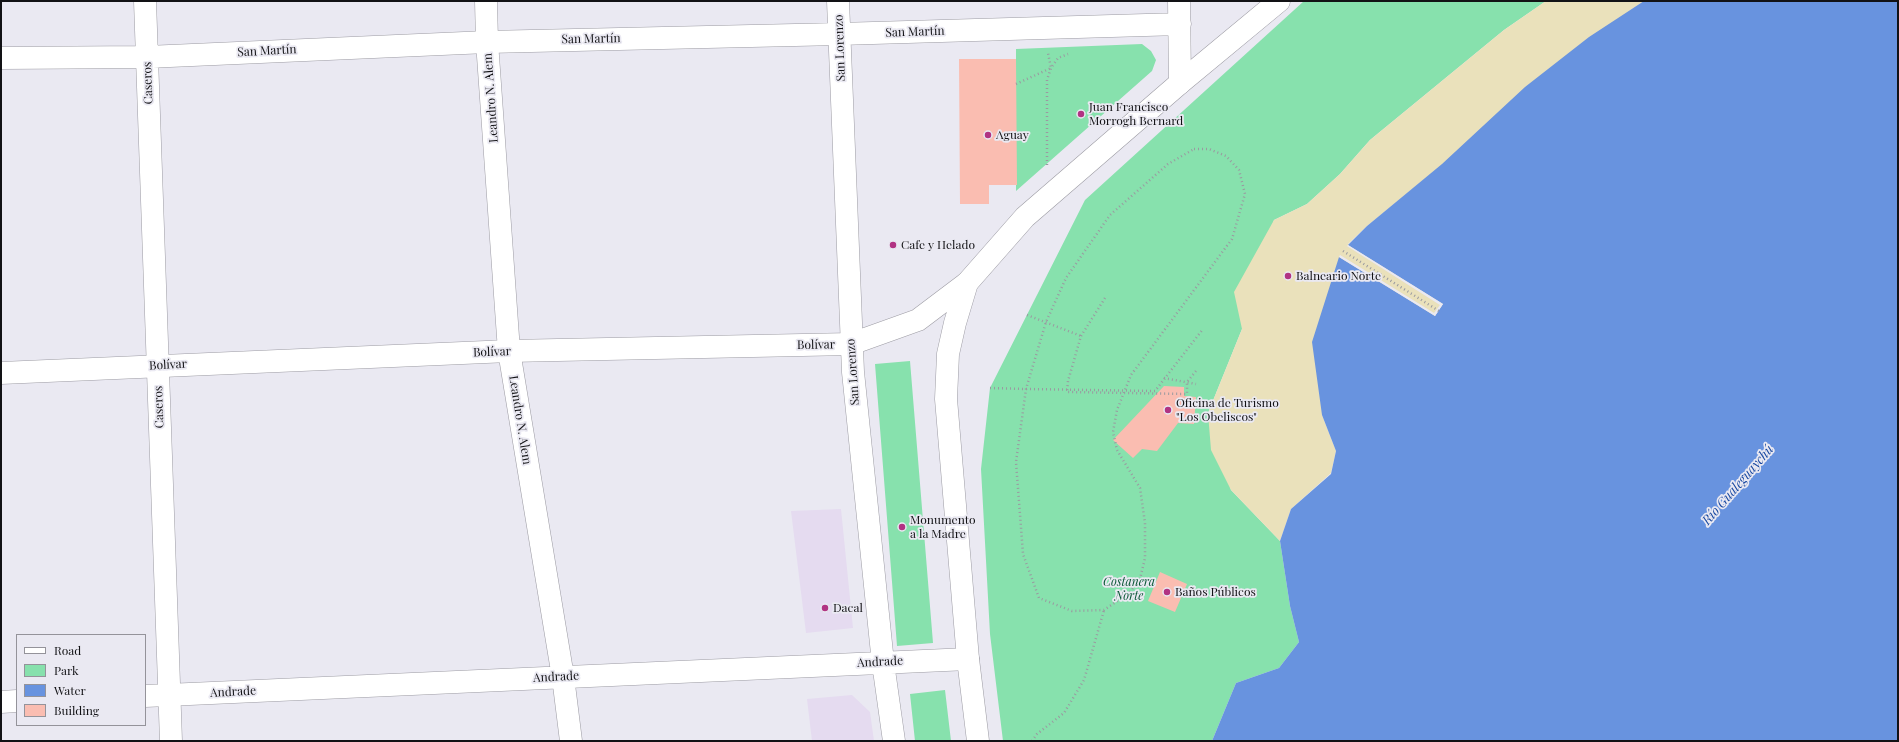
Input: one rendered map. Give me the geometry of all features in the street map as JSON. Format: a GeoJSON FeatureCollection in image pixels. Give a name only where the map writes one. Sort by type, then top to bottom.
{"type":"FeatureCollection","features":[{"type":"Feature","properties":{"kind":"street","name":"Caseros"},"geometry":{"type":"LineString","coordinates":[[145,1],[171,741]]}},
{"type":"Feature","properties":{"kind":"street","name":"Leandro N. Alem"},"geometry":{"type":"LineString","coordinates":[[486,1],[487,42],[509,351],[563,677],[571,741]]}},
{"type":"Feature","properties":{"kind":"street","name":"San Lorenzo"},"geometry":{"type":"LineString","coordinates":[[838,1],[851,344],[857,419],[883,663],[894,741]]}},
{"type":"Feature","properties":{"kind":"street"},"geometry":{"type":"LineString","coordinates":[[1179,1],[1180,83]]}},
{"type":"Feature","properties":{"kind":"street"},"geometry":{"type":"LineString","coordinates":[[978,741],[968,658],[946,399],[948,354],[954,323],[967,283],[1025,217],[1180,83],[1279,1]]}},
{"type":"Feature","properties":{"kind":"street","name":"San Martín"},"geometry":{"type":"LineString","coordinates":[[1,58],[147,57],[487,42],[1180,24]]}},
{"type":"Feature","properties":{"kind":"street","name":"Bolívar"},"geometry":{"type":"LineString","coordinates":[[1,374],[509,351],[851,344],[918,320],[967,283]]}},
{"type":"Feature","properties":{"kind":"street","name":"Andrade"},"geometry":{"type":"LineString","coordinates":[[146,696],[968,658]]}},
{"type":"Feature","properties":{"kind":"street"},"geometry":{"type":"LineString","coordinates":[[1,702],[16,701]]}},
{"type":"Feature","properties":{"kind":"path"},"geometry":{"type":"LineString","coordinates":[[1046,48],[1051,68]]}},
{"type":"Feature","properties":{"kind":"path"},"geometry":{"type":"LineString","coordinates":[[1047,165],[1047,80],[1051,68],[1058,58],[1073,52]]}},
{"type":"Feature","properties":{"kind":"path"},"geometry":{"type":"LineString","coordinates":[[1016,84],[1051,68]]}},
{"type":"Feature","properties":{"kind":"path"},"geometry":{"type":"LineString","coordinates":[[1194,149],[1209,149],[1226,156],[1239,170],[1245,194],[1232,239],[1131,375],[1117,410],[1113,432],[1117,450],[1140,488],[1145,523],[1145,558],[1140,579],[1129,594],[1104,610],[1072,611],[1039,598],[1023,554],[1016,462],[1026,389],[1046,322],[1066,278],[1110,215],[1168,164],[1194,149]]}},
{"type":"Feature","properties":{"kind":"path"},"geometry":{"type":"LineString","coordinates":[[1343,251],[1439,311]]}},
{"type":"Feature","properties":{"kind":"path"},"geometry":{"type":"LineString","coordinates":[[1105,298],[1081,336],[1068,381],[1067,392],[1187,394],[1187,382],[1196,371]]}},
{"type":"Feature","properties":{"kind":"path"},"geometry":{"type":"LineString","coordinates":[[1027,315],[1081,336]]}},
{"type":"Feature","properties":{"kind":"path"},"geometry":{"type":"LineString","coordinates":[[990,388],[1155,391],[1203,329]]}},
{"type":"Feature","properties":{"kind":"path"},"geometry":{"type":"LineString","coordinates":[[1164,378],[1196,384]]}},
{"type":"Feature","properties":{"kind":"path"},"geometry":{"type":"LineString","coordinates":[[1032,741],[1037,734],[1064,713],[1084,680],[1104,610]]}},
{"type":"Feature","properties":{"kind":"shaded area"},"geometry":{"type":"Polygon","coordinates":[[[841,509],[853,628],[806,633],[791,511],[841,509]]]}},
{"type":"Feature","properties":{"kind":"shaded area"},"geometry":{"type":"Polygon","coordinates":[[[852,695],[870,712],[874,741],[812,741],[807,699],[852,695]]]}},
{"type":"Feature","properties":{"kind":"green space","name":"Costanera Norte"},"geometry":{"type":"Polygon","coordinates":[[[1304,1],[1546,1],[1504,30],[1370,140],[1340,174],[1307,204],[1274,220],[1242,329],[1208,413],[1231,490],[1280,541],[1290,606],[1299,642],[1279,668],[1236,683],[1212,741],[1003,741],[990,634],[981,469],[990,388],[1085,200],[1304,1]]]}},
{"type":"Feature","properties":{"kind":"green space"},"geometry":{"type":"Polygon","coordinates":[[[1142,44],[1151,51],[1156,60],[1152,71],[1016,191],[1016,49],[1142,44]]]}},
{"type":"Feature","properties":{"kind":"green space"},"geometry":{"type":"Polygon","coordinates":[[[910,361],[933,643],[897,646],[875,364],[910,361]]]}},
{"type":"Feature","properties":{"kind":"green space"},"geometry":{"type":"Polygon","coordinates":[[[945,690],[951,741],[915,741],[910,694],[945,690]]]}},
{"type":"Feature","properties":{"kind":"sand","name":"Balneario Norte"},"geometry":{"type":"Polygon","coordinates":[[[1546,1],[1644,1],[1367,226],[1348,244],[1443,304],[1435,316],[1322,415],[1336,451],[1331,473],[1291,509],[1280,541],[1231,490],[1211,450],[1208,413],[1242,329],[1234,292],[1274,220],[1307,204],[1340,174],[1370,140],[1504,30],[1546,1]]]}},
{"type":"Feature","properties":{"kind":"water","name":"Río Gualeguaychú"},"geometry":{"type":"Polygon","coordinates":[[[1644,1],[1898,1],[1898,741],[1212,741],[1236,683],[1279,668],[1299,642],[1290,606],[1280,541],[1291,509],[1331,474],[1336,451],[1322,415],[1312,342],[1339,257],[1435,316],[1443,304],[1348,245],[1367,226],[1442,164],[1525,87],[1589,37],[1644,1]]]}},
{"type":"Feature","properties":{"kind":"pier"},"geometry":{"type":"Polygon","coordinates":[[[1348,245],[1443,304],[1435,316],[1339,257],[1340,255],[1434,313],[1440,305],[1347,246],[1348,245]]]}},
{"type":"Feature","properties":{"kind":"building","name":"Aguay"},"geometry":{"type":"Polygon","coordinates":[[[959,59],[1016,59],[1017,185],[989,185],[989,204],[960,204],[959,59]]]}},
{"type":"Feature","properties":{"kind":"building","name":"Oficina de Turismo \"Los Obeliscos\""},"geometry":{"type":"Polygon","coordinates":[[[1164,386],[1184,387],[1184,396],[1196,397],[1194,424],[1178,423],[1157,451],[1142,449],[1133,458],[1113,440],[1164,386]]]}},
{"type":"Feature","properties":{"kind":"building","name":"Baños Públicos"},"geometry":{"type":"Polygon","coordinates":[[[1160,572],[1187,584],[1175,612],[1148,601],[1160,572]]]}},
{"type":"Feature","properties":{"kind":"place","name":"Juan Francisco Morrogh Bernard"},"geometry":{"type":"Point","coordinates":[1081,114]}},
{"type":"Feature","properties":{"kind":"place","name":"Aguay"},"geometry":{"type":"Point","coordinates":[988,135]}},
{"type":"Feature","properties":{"kind":"place","name":"Cafe y Helado"},"geometry":{"type":"Point","coordinates":[893,245]}},
{"type":"Feature","properties":{"kind":"place","name":"Balneario Norte"},"geometry":{"type":"Point","coordinates":[1288,276]}},
{"type":"Feature","properties":{"kind":"place","name":"Oficina de Turismo \"Los Obeliscos\""},"geometry":{"type":"Point","coordinates":[1168,410]}},
{"type":"Feature","properties":{"kind":"place","name":"Monumento a la Madre"},"geometry":{"type":"Point","coordinates":[902,527]}},
{"type":"Feature","properties":{"kind":"place","name":"Baños Públicos"},"geometry":{"type":"Point","coordinates":[1167,592]}},
{"type":"Feature","properties":{"kind":"place","name":"Dacal"},"geometry":{"type":"Point","coordinates":[825,608]}}]}
